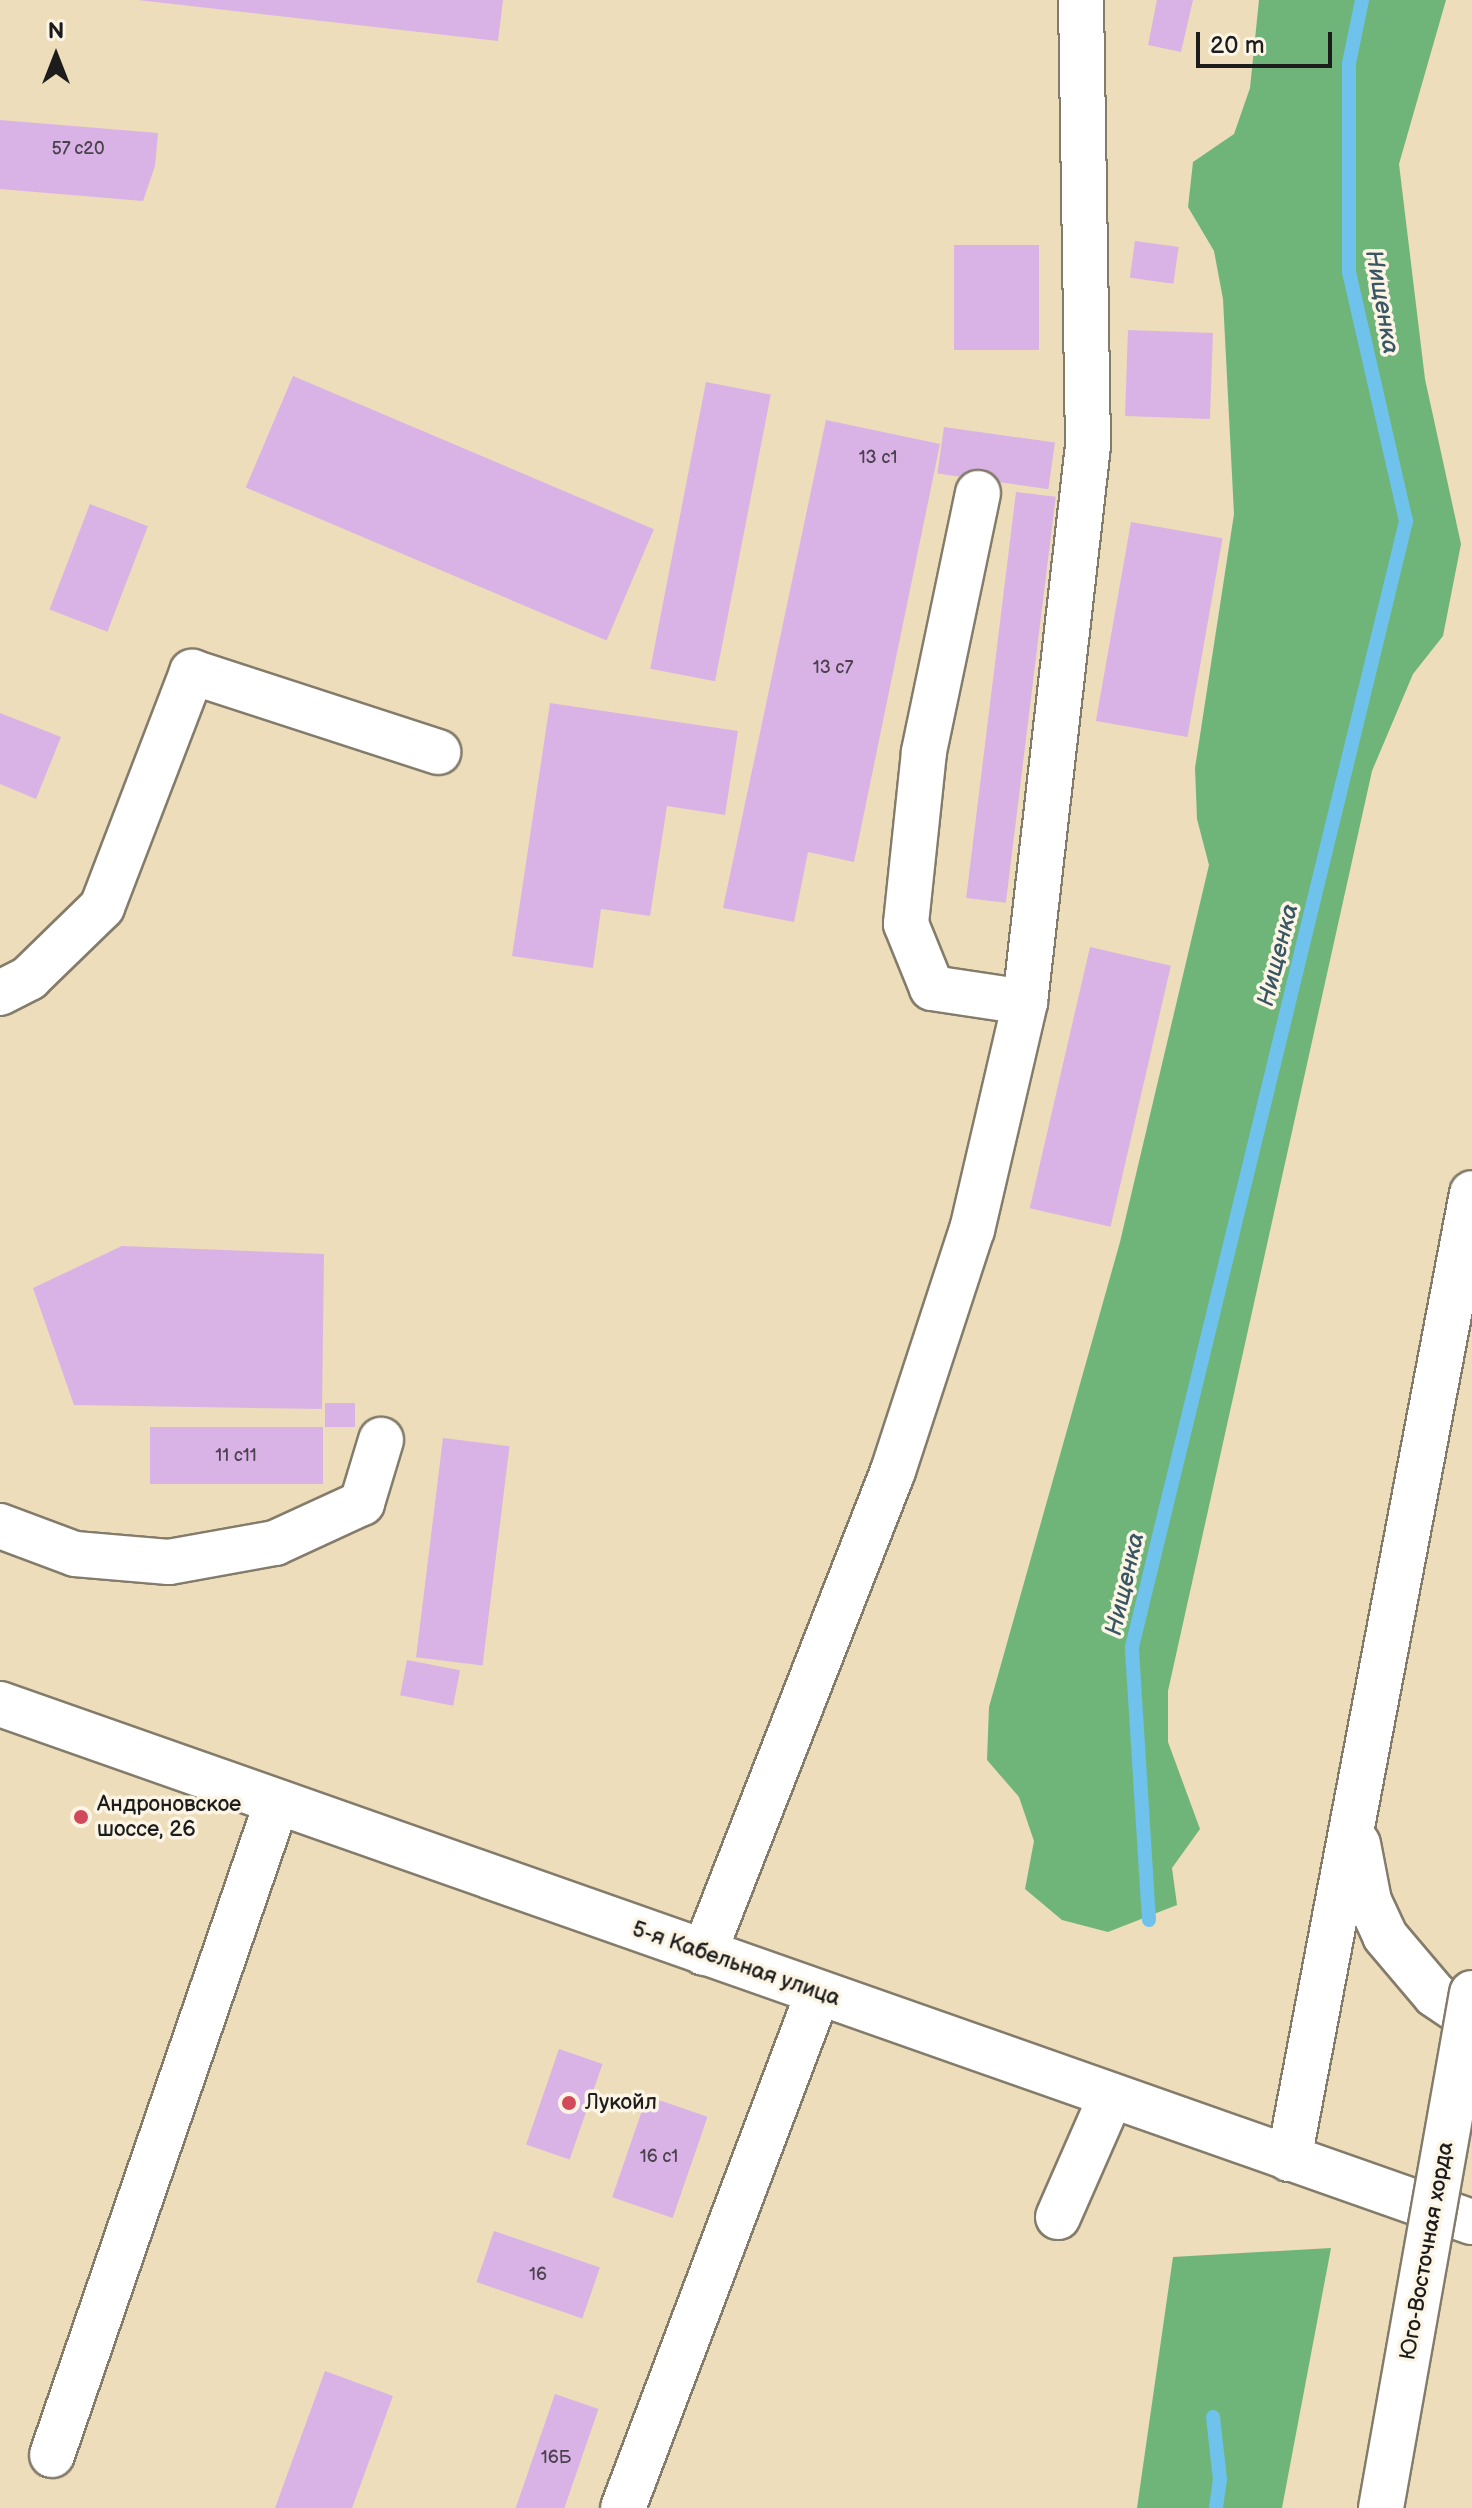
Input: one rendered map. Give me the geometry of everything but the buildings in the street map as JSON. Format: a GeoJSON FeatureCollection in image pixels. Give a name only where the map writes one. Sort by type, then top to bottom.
{"type":"FeatureCollection","features":[{"type":"Feature","properties":{"kind":"street"},"geometry":{"type":"LineString","coordinates":[[704,1953],[893,1471],[972,1230],[1025,1002],[1088,446],[1081,0]]}},
{"type":"Feature","properties":{"kind":"street"},"geometry":{"type":"LineString","coordinates":[[978,493],[924,752],[906,924],[932,988],[1025,1002]]}},
{"type":"Feature","properties":{"kind":"street"},"geometry":{"type":"LineString","coordinates":[[0,993],[29,978],[102,907],[192,672],[438,752]]}},
{"type":"Feature","properties":{"kind":"street"},"geometry":{"type":"LineString","coordinates":[[1289,2159],[1472,1193]]}},
{"type":"Feature","properties":{"kind":"street"},"geometry":{"type":"LineString","coordinates":[[0,1526],[75,1554],[169,1562],[275,1543],[362,1503],[381,1440]]}},
{"type":"Feature","properties":{"kind":"street","name":"5-я Кабельная улица"},"geometry":{"type":"LineString","coordinates":[[0,1704],[1472,2222]]}},
{"type":"Feature","properties":{"kind":"street"},"geometry":{"type":"LineString","coordinates":[[1359,1786],[1359,1864],[1385,1936],[1435,1995],[1472,2020]]}},
{"type":"Feature","properties":{"kind":"street"},"geometry":{"type":"LineString","coordinates":[[52,2455],[277,1802]]}},
{"type":"Feature","properties":{"kind":"street"},"geometry":{"type":"LineString","coordinates":[[623,2508],[818,1993]]}},
{"type":"Feature","properties":{"kind":"street","name":"Юго-Восточная хорда"},"geometry":{"type":"LineString","coordinates":[[1381,2508],[1472,1993]]}},
{"type":"Feature","properties":{"kind":"street"},"geometry":{"type":"LineString","coordinates":[[1058,2217],[1111,2096]]}},
{"type":"Feature","properties":{"kind":"green space"},"geometry":{"type":"Polygon","coordinates":[[[1259,0],[1446,0],[1399,164],[1425,379],[1461,544],[1443,636],[1413,674],[1372,771],[1168,1691],[1168,1742],[1200,1829],[1172,1868],[1177,1905],[1108,1932],[1062,1920],[1025,1889],[1034,1841],[1019,1797],[987,1760],[989,1707],[1120,1242],[1209,865],[1197,819],[1195,768],[1234,514],[1223,299],[1214,251],[1188,207],[1193,162],[1234,134],[1250,88],[1259,0]]]}},
{"type":"Feature","properties":{"kind":"green space"},"geometry":{"type":"Polygon","coordinates":[[[1331,2248],[1282,2508],[1137,2508],[1173,2257],[1331,2248]]]}},
{"type":"Feature","properties":{"kind":"waterway","name":"Нищенка"},"geometry":{"type":"LineString","coordinates":[[1149,1920],[1132,1647],[1406,521],[1349,272],[1349,63],[1362,0]]}},
{"type":"Feature","properties":{"kind":"waterway","name":"Нищенка"},"geometry":{"type":"LineString","coordinates":[[1213,2417],[1220,2479],[1216,2508]]}},
{"type":"Feature","properties":{"kind":"place","name":"Андроновское шоссе, 26"},"geometry":{"type":"Point","coordinates":[81,1817]}},
{"type":"Feature","properties":{"kind":"place","name":"Лукойл"},"geometry":{"type":"Point","coordinates":[569,2103]}}]}
